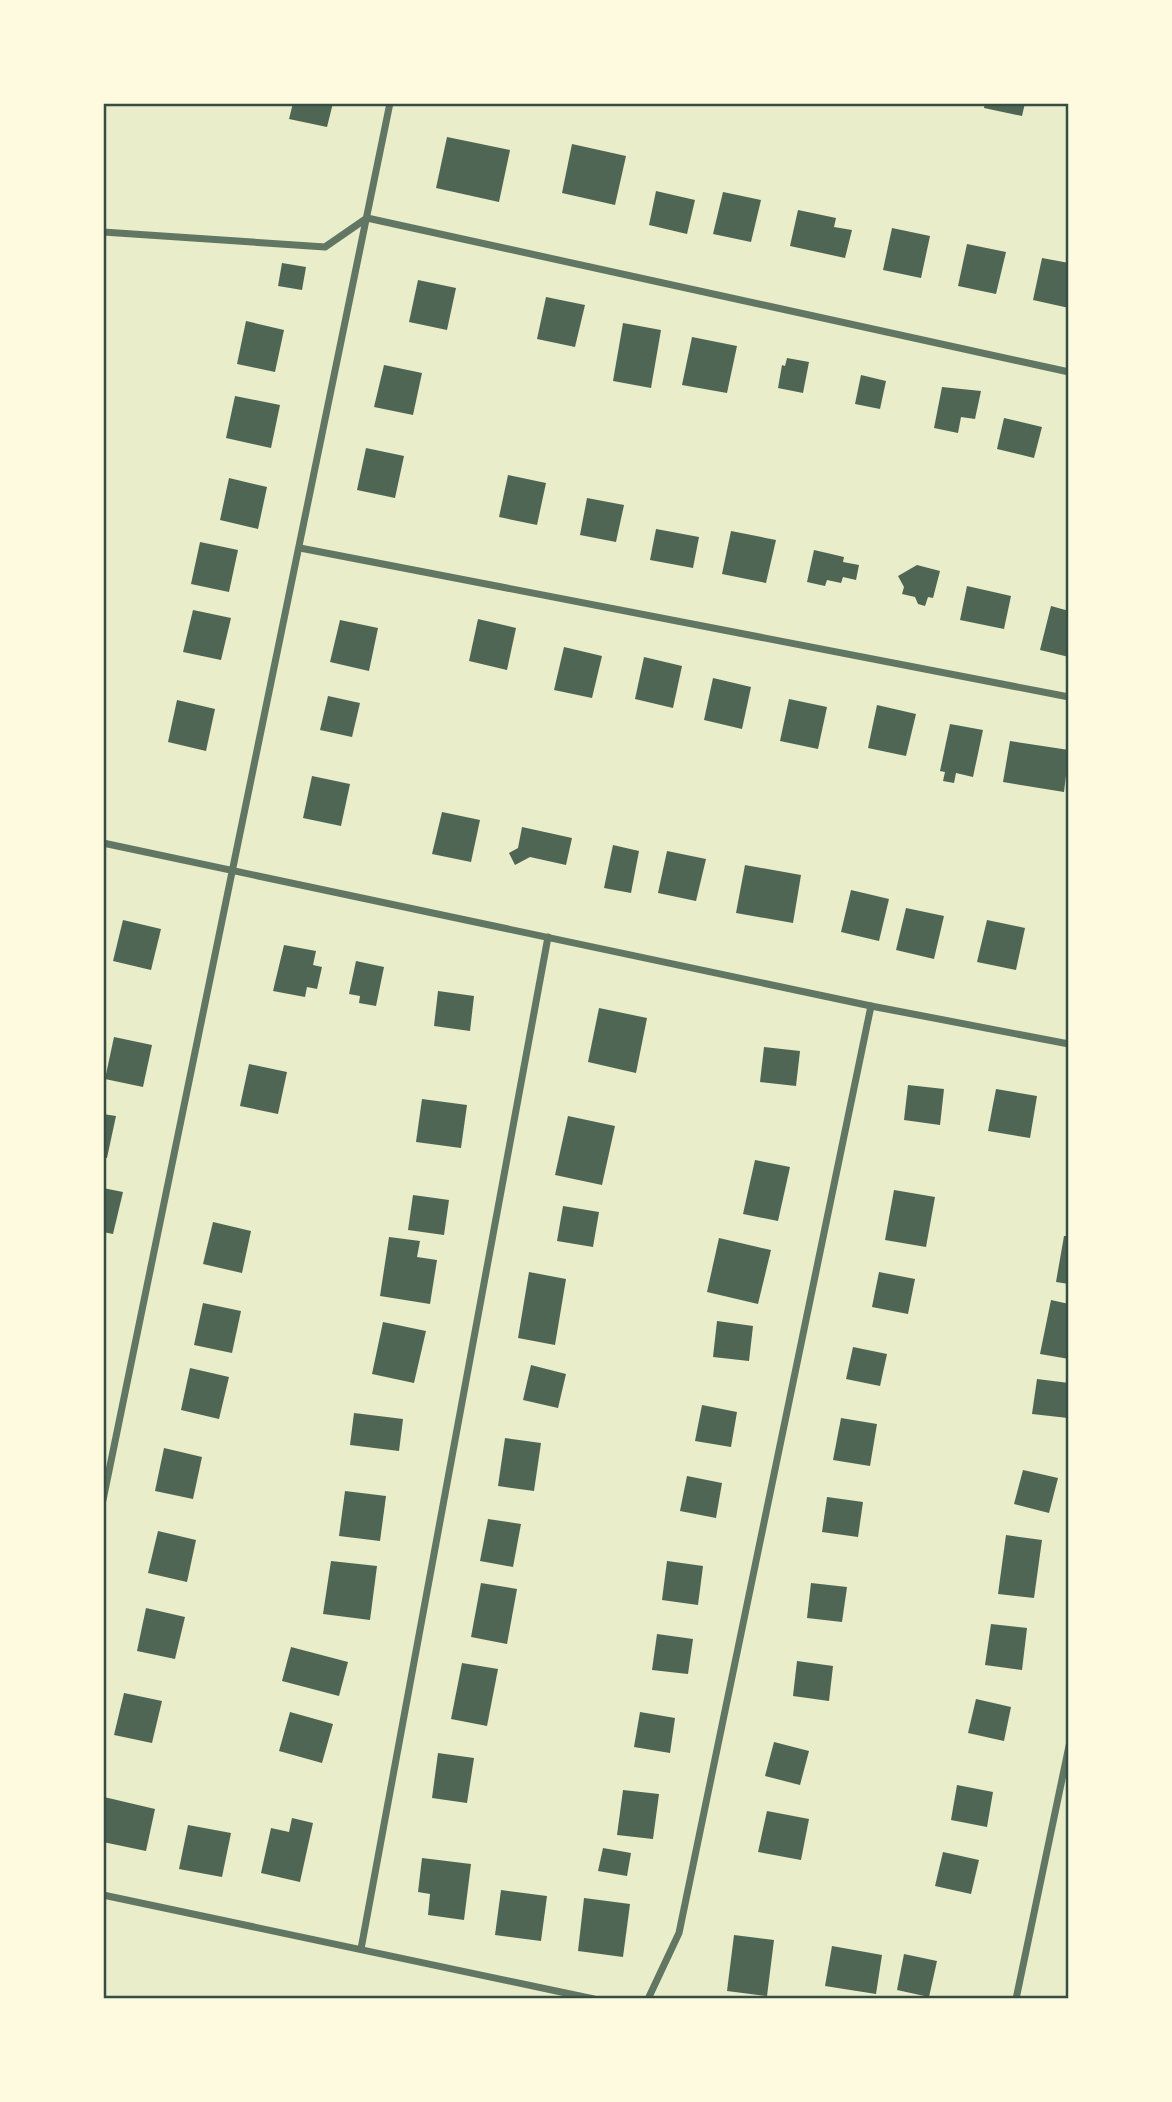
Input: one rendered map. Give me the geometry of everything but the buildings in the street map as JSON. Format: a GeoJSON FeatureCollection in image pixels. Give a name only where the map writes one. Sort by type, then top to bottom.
{"type":"FeatureCollection","features":[{"type":"Feature","properties":{"kind":"street"},"geometry":{"type":"LineString","coordinates":[[103,1500],[390,103]]}},
{"type":"Feature","properties":{"kind":"street"},"geometry":{"type":"LineString","coordinates":[[103,232],[325,247],[367,218],[1069,372]]}},
{"type":"Feature","properties":{"kind":"street"},"geometry":{"type":"LineString","coordinates":[[300,548],[1069,697]]}},
{"type":"Feature","properties":{"kind":"street"},"geometry":{"type":"LineString","coordinates":[[103,843],[871,1006],[1069,1044]]}},
{"type":"Feature","properties":{"kind":"street"},"geometry":{"type":"LineString","coordinates":[[361,1949],[548,937]]}},
{"type":"Feature","properties":{"kind":"street"},"geometry":{"type":"LineString","coordinates":[[648,1999],[679,1933],[871,1006]]}},
{"type":"Feature","properties":{"kind":"street"},"geometry":{"type":"LineString","coordinates":[[1016,1999],[1069,1746]]}},
{"type":"Feature","properties":{"kind":"street"},"geometry":{"type":"LineString","coordinates":[[103,1895],[594,1999]]}}]}
